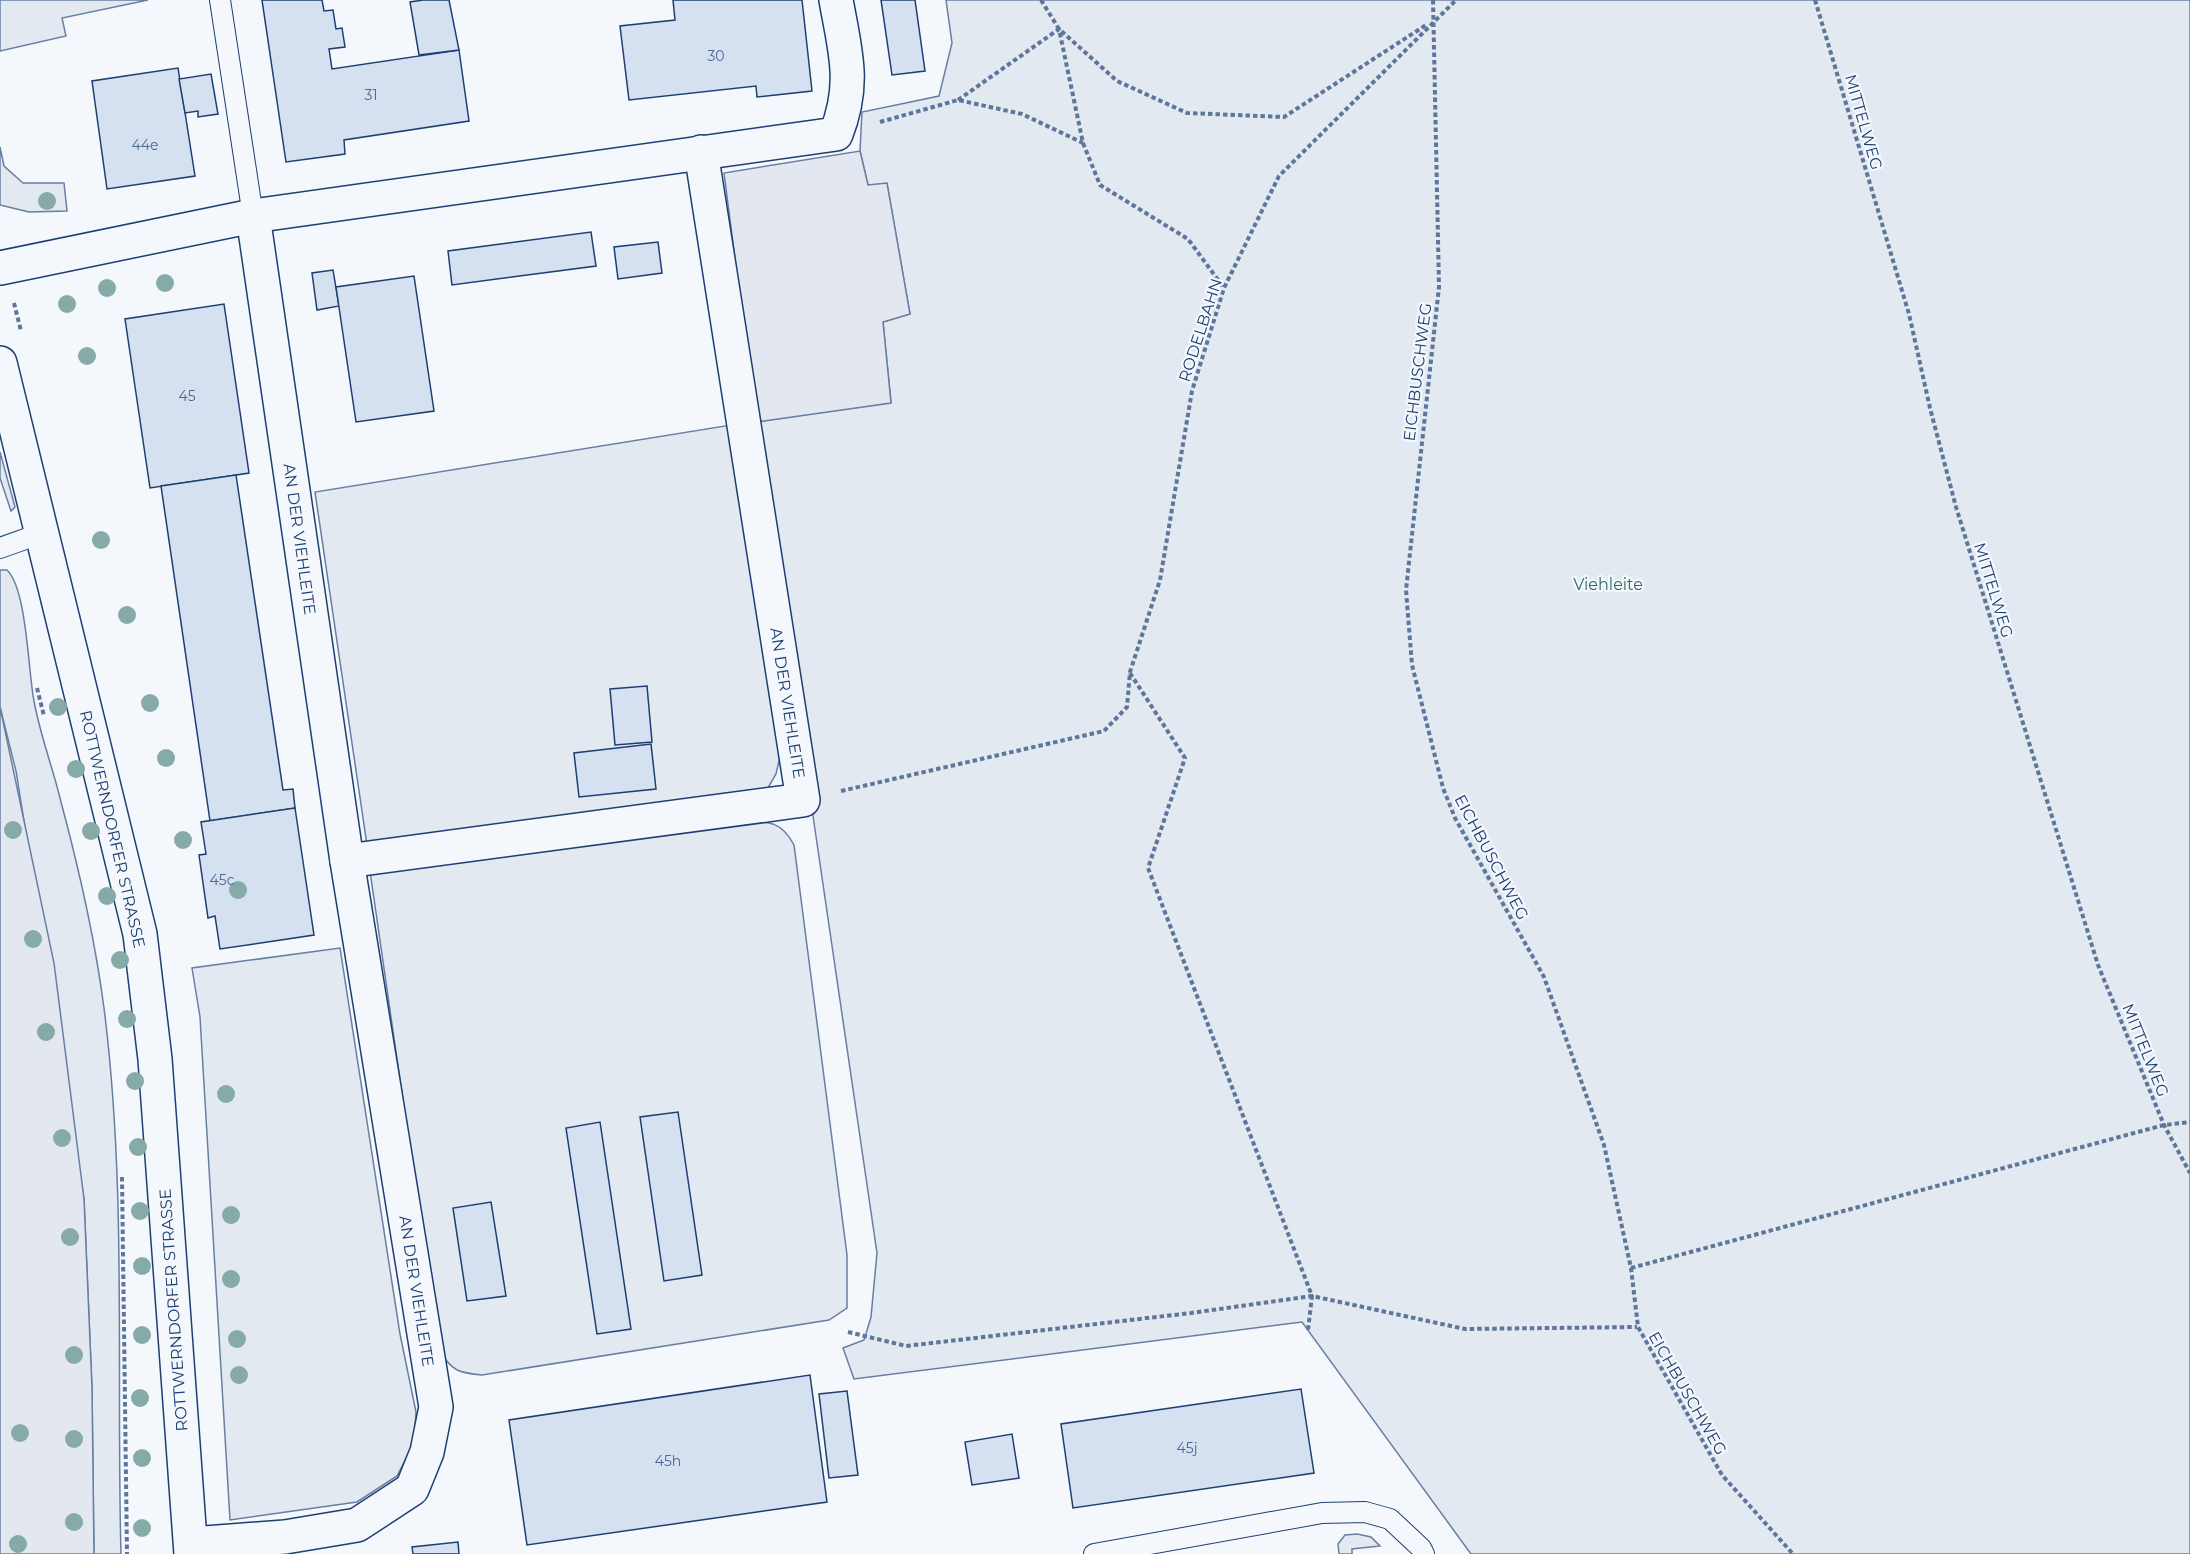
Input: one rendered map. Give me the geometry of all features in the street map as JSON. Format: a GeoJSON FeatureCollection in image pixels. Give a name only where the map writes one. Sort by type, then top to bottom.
{"type":"FeatureCollection","features":[{"type":"Feature","properties":{"kind":"street"},"geometry":{"type":"LineString","coordinates":[[0,268],[253,216],[836,134],[845,110],[849,73],[836,0]]}},
{"type":"Feature","properties":{"kind":"street","name":"AN DER VIEHLEITE"},"geometry":{"type":"LineString","coordinates":[[347,861],[803,800],[701,152]]}},
{"type":"Feature","properties":{"kind":"street","name":"AN DER VIEHLEITE"},"geometry":{"type":"LineString","coordinates":[[191,1549],[357,1526],[411,1489],[427,1452],[436,1407],[347,861],[253,216]]}},
{"type":"Feature","properties":{"kind":"street","name":"ROTTWERNDORFER STRASSE"},"geometry":{"type":"LineString","coordinates":[[0,363],[140,934],[155,1059],[191,1549]]}},
{"type":"Feature","properties":{"kind":"lane","name":"AN DER VIEHLEITE"},"geometry":{"type":"LineString","coordinates":[[220,0],[253,216]]}},
{"type":"Feature","properties":{"kind":"lane"},"geometry":{"type":"LineString","coordinates":[[0,548],[42,532]]}},
{"type":"Feature","properties":{"kind":"lane"},"geometry":{"type":"LineString","coordinates":[[1094,1554],[1322,1513],[1365,1512],[1390,1519],[1421,1548],[1424,1554]]}},
{"type":"Feature","properties":{"kind":"path"},"geometry":{"type":"LineString","coordinates":[[1041,0],[1059,29],[1117,81],[1187,113],[1284,117],[1432,21]]}},
{"type":"Feature","properties":{"kind":"path","name":"EICHBUSCHWEG"},"geometry":{"type":"LineString","coordinates":[[1433,0],[1439,287],[1406,590],[1412,665],[1443,788],[1455,818],[1544,977],[1604,1145],[1631,1268],[1638,1327],[1722,1475],[1792,1554]]}},
{"type":"Feature","properties":{"kind":"path","name":"RODELBAHN"},"geometry":{"type":"LineString","coordinates":[[803,800],[1104,731],[1127,707],[1130,672],[1160,580],[1192,391],[1224,288],[1279,176],[1432,21],[1456,0]]}},
{"type":"Feature","properties":{"kind":"path","name":"MITTELWEG"},"geometry":{"type":"LineString","coordinates":[[1815,0],[1909,314],[1930,408],[1956,507],[2098,965],[2164,1125],[2190,1173]]}},
{"type":"Feature","properties":{"kind":"path"},"geometry":{"type":"LineString","coordinates":[[836,134],[958,100],[1059,29]]}},
{"type":"Feature","properties":{"kind":"path"},"geometry":{"type":"LineString","coordinates":[[1059,29],[1083,143],[1100,185],[1188,239],[1224,288]]}},
{"type":"Feature","properties":{"kind":"path"},"geometry":{"type":"LineString","coordinates":[[958,100],[1022,114],[1083,143]]}},
{"type":"Feature","properties":{"kind":"path"},"geometry":{"type":"LineString","coordinates":[[1130,672],[1185,758],[1148,868],[1312,1296],[1308,1330]]}},
{"type":"Feature","properties":{"kind":"path"},"geometry":{"type":"LineString","coordinates":[[37,687],[45,719]]}},
{"type":"Feature","properties":{"kind":"path"},"geometry":{"type":"LineString","coordinates":[[1631,1268],[2164,1125],[2190,1122]]}},
{"type":"Feature","properties":{"kind":"path"},"geometry":{"type":"LineString","coordinates":[[122,1167],[128,1554]]}},
{"type":"Feature","properties":{"kind":"path"},"geometry":{"type":"LineString","coordinates":[[848,1332],[906,1346],[1191,1313],[1312,1296],[1465,1329],[1638,1327]]}},
{"type":"Feature","properties":{"kind":"green space"},"geometry":{"type":"Polygon","coordinates":[[[0,0],[148,0],[62,18],[66,36],[0,51],[0,0]]]}},
{"type":"Feature","properties":{"kind":"green space","name":"Viehleite"},"geometry":{"type":"Polygon","coordinates":[[[946,0],[2190,0],[2190,1554],[1471,1554],[1302,1322],[854,1379],[843,1348],[864,1340],[871,1317],[877,1253],[813,816],[784,585],[756,422],[891,402],[883,322],[910,314],[887,184],[868,185],[860,151],[862,112],[939,96],[952,43],[946,0]]]}},
{"type":"Feature","properties":{"kind":"green space"},"geometry":{"type":"Polygon","coordinates":[[[0,147],[4,166],[23,183],[64,183],[67,211],[29,212],[0,205],[0,147]]]}},
{"type":"Feature","properties":{"kind":"green space"},"geometry":{"type":"Polygon","coordinates":[[[731,425],[782,748],[776,774],[765,793],[367,845],[315,492],[731,425]]]}},
{"type":"Feature","properties":{"kind":"green space"},"geometry":{"type":"Polygon","coordinates":[[[0,452],[15,507],[11,511],[0,478],[0,452]]]}},
{"type":"Feature","properties":{"kind":"green space"},"geometry":{"type":"Polygon","coordinates":[[[0,570],[7,570],[19,594],[37,714],[80,878],[104,1008],[116,1144],[121,1554],[94,1554],[92,1388],[84,1199],[16,771],[0,707],[0,570]]]}},
{"type":"Feature","properties":{"kind":"green space"},"geometry":{"type":"Polygon","coordinates":[[[737,822],[771,823],[783,830],[794,845],[847,1255],[847,1308],[829,1320],[482,1375],[457,1370],[439,1351],[370,871],[737,822]]]}},
{"type":"Feature","properties":{"kind":"green space"},"geometry":{"type":"Polygon","coordinates":[[[340,948],[400,1334],[416,1412],[414,1443],[397,1476],[357,1502],[230,1520],[200,1017],[192,968],[340,948]]]}},
{"type":"Feature","properties":{"kind":"green space"},"geometry":{"type":"Polygon","coordinates":[[[1357,1534],[1371,1537],[1380,1546],[1352,1549],[1352,1554],[1339,1554],[1338,1544],[1345,1535],[1357,1534]]]}},
{"type":"Feature","properties":{"kind":"shaded area"},"geometry":{"type":"Polygon","coordinates":[[[860,151],[868,185],[887,183],[910,314],[883,322],[891,403],[756,422],[724,173],[860,151]]]}},
{"type":"Feature","properties":{"kind":"shaded area"},"geometry":{"type":"Polygon","coordinates":[[[0,707],[54,963],[84,1199],[92,1388],[94,1554],[0,1554],[0,707]]]}},
{"type":"Feature","properties":{"kind":"building"},"geometry":{"type":"Polygon","coordinates":[[[262,0],[322,0],[324,11],[333,10],[336,29],[342,28],[345,47],[329,49],[332,69],[459,50],[469,121],[344,140],[345,154],[286,162],[262,0]]]}},
{"type":"Feature","properties":{"kind":"building"},"geometry":{"type":"Polygon","coordinates":[[[449,0],[459,50],[419,55],[410,2],[449,0]]]}},
{"type":"Feature","properties":{"kind":"building"},"geometry":{"type":"Polygon","coordinates":[[[673,0],[802,0],[812,91],[757,97],[756,86],[629,100],[620,26],[675,20],[673,0]]]}},
{"type":"Feature","properties":{"kind":"building"},"geometry":{"type":"Polygon","coordinates":[[[881,0],[915,0],[925,71],[892,75],[881,0]]]}},
{"type":"Feature","properties":{"kind":"building"},"geometry":{"type":"Polygon","coordinates":[[[178,68],[195,176],[107,189],[92,81],[178,68]]]}},
{"type":"Feature","properties":{"kind":"building"},"geometry":{"type":"Polygon","coordinates":[[[211,74],[218,114],[198,117],[198,111],[185,113],[179,79],[211,74]]]}},
{"type":"Feature","properties":{"kind":"building"},"geometry":{"type":"Polygon","coordinates":[[[591,232],[596,266],[452,285],[448,251],[591,232]]]}},
{"type":"Feature","properties":{"kind":"building"},"geometry":{"type":"Polygon","coordinates":[[[658,242],[662,273],[618,279],[614,247],[658,242]]]}},
{"type":"Feature","properties":{"kind":"building"},"geometry":{"type":"Polygon","coordinates":[[[333,270],[339,306],[317,310],[312,273],[333,270]]]}},
{"type":"Feature","properties":{"kind":"building"},"geometry":{"type":"Polygon","coordinates":[[[414,276],[434,411],[356,422],[336,287],[414,276]]]}},
{"type":"Feature","properties":{"kind":"building"},"geometry":{"type":"Polygon","coordinates":[[[224,304],[249,473],[150,488],[125,319],[224,304]]]}},
{"type":"Feature","properties":{"kind":"building"},"geometry":{"type":"Polygon","coordinates":[[[236,475],[283,790],[293,789],[295,808],[210,821],[161,486],[236,475]]]}},
{"type":"Feature","properties":{"kind":"building"},"geometry":{"type":"Polygon","coordinates":[[[647,686],[652,742],[615,745],[610,689],[647,686]]]}},
{"type":"Feature","properties":{"kind":"building"},"geometry":{"type":"Polygon","coordinates":[[[651,744],[656,789],[579,797],[574,753],[651,744]]]}},
{"type":"Feature","properties":{"kind":"building"},"geometry":{"type":"Polygon","coordinates":[[[295,808],[314,935],[220,949],[215,916],[208,918],[199,855],[206,854],[201,822],[295,808]]]}},
{"type":"Feature","properties":{"kind":"building"},"geometry":{"type":"Polygon","coordinates":[[[678,1112],[702,1275],[664,1281],[640,1117],[678,1112]]]}},
{"type":"Feature","properties":{"kind":"building"},"geometry":{"type":"Polygon","coordinates":[[[600,1122],[631,1329],[597,1334],[566,1128],[600,1122]]]}},
{"type":"Feature","properties":{"kind":"building"},"geometry":{"type":"Polygon","coordinates":[[[491,1202],[506,1296],[467,1301],[453,1208],[491,1202]]]}},
{"type":"Feature","properties":{"kind":"building"},"geometry":{"type":"Polygon","coordinates":[[[810,1375],[827,1502],[527,1545],[509,1420],[810,1375]]]}},
{"type":"Feature","properties":{"kind":"building"},"geometry":{"type":"Polygon","coordinates":[[[1301,1389],[1314,1473],[1073,1508],[1061,1424],[1301,1389]]]}},
{"type":"Feature","properties":{"kind":"building"},"geometry":{"type":"Polygon","coordinates":[[[847,1391],[858,1475],[829,1478],[819,1394],[847,1391]]]}},
{"type":"Feature","properties":{"kind":"building"},"geometry":{"type":"Polygon","coordinates":[[[1012,1434],[1019,1478],[972,1485],[965,1442],[1012,1434]]]}},
{"type":"Feature","properties":{"kind":"building"},"geometry":{"type":"Polygon","coordinates":[[[458,1542],[459,1554],[413,1554],[412,1547],[458,1542]]]}}]}
